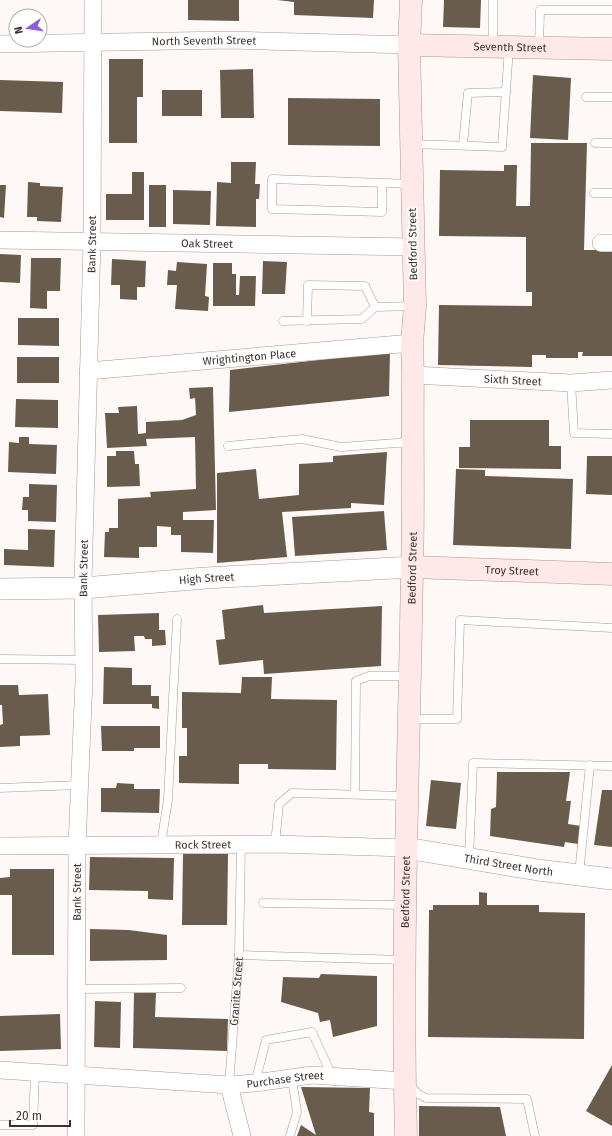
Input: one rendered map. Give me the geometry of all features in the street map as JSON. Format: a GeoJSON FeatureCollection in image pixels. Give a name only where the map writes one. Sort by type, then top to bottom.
{"type":"FeatureCollection","features":[{"type":"Feature","properties":{"kind":"main road","name":"Bedford Street"},"geometry":{"type":"LineString","coordinates":[[406,1136],[405,905],[412,567],[412,343],[415,306],[409,45],[411,0]]}},
{"type":"Feature","properties":{"kind":"main road","name":"Seventh Street"},"geometry":{"type":"LineString","coordinates":[[409,45],[612,49]]}},
{"type":"Feature","properties":{"kind":"main road","name":"Troy Street"},"geometry":{"type":"LineString","coordinates":[[412,567],[612,574]]}},
{"type":"Feature","properties":{"kind":"street","name":"Bank Street"},"geometry":{"type":"LineString","coordinates":[[76,1136],[77,846],[84,660],[83,588],[92,240],[94,0]]}},
{"type":"Feature","properties":{"kind":"street","name":"North Seventh Street"},"geometry":{"type":"LineString","coordinates":[[0,44],[230,40],[409,45]]}},
{"type":"Feature","properties":{"kind":"street","name":"Oak Street"},"geometry":{"type":"LineString","coordinates":[[0,240],[92,240],[413,247]]}},
{"type":"Feature","properties":{"kind":"street","name":"Wrightington Place"},"geometry":{"type":"LineString","coordinates":[[88,371],[412,343]]}},
{"type":"Feature","properties":{"kind":"street","name":"Sixth Street"},"geometry":{"type":"LineString","coordinates":[[413,375],[571,383],[612,380]]}},
{"type":"Feature","properties":{"kind":"street","name":"High Street"},"geometry":{"type":"LineString","coordinates":[[0,589],[83,588],[206,578],[412,567]]}},
{"type":"Feature","properties":{"kind":"street","name":"Rock Street"},"geometry":{"type":"LineString","coordinates":[[0,846],[275,844],[406,848]]}},
{"type":"Feature","properties":{"kind":"street","name":"Third Street North"},"geometry":{"type":"LineString","coordinates":[[406,848],[612,879]]}},
{"type":"Feature","properties":{"kind":"street","name":"Purchase Street"},"geometry":{"type":"LineString","coordinates":[[0,1070],[229,1085],[292,1079],[312,1075],[405,1081]]}},
{"type":"Feature","properties":{"kind":"street","name":"Granite Street"},"geometry":{"type":"LineString","coordinates":[[229,1085],[242,1136]]}},
{"type":"Feature","properties":{"kind":"lane"},"geometry":{"type":"LineString","coordinates":[[411,144],[464,144],[502,147],[506,92],[501,47],[493,0]]}},
{"type":"Feature","properties":{"kind":"lane"},"geometry":{"type":"LineString","coordinates":[[539,48],[540,10],[612,10]]}},
{"type":"Feature","properties":{"kind":"lane"},"geometry":{"type":"LineString","coordinates":[[464,144],[468,92],[506,92]]}},
{"type":"Feature","properties":{"kind":"lane"},"geometry":{"type":"LineString","coordinates":[[586,97],[612,97]]}},
{"type":"Feature","properties":{"kind":"lane"},"geometry":{"type":"LineString","coordinates":[[595,143],[612,143]]}},
{"type":"Feature","properties":{"kind":"lane"},"geometry":{"type":"LineString","coordinates":[[382,183],[382,212],[272,209],[272,178],[412,184]]}},
{"type":"Feature","properties":{"kind":"lane"},"geometry":{"type":"LineString","coordinates":[[594,193],[612,193]]}},
{"type":"Feature","properties":{"kind":"lane"},"geometry":{"type":"LineString","coordinates":[[307,321],[308,285],[365,286],[375,307]]}},
{"type":"Feature","properties":{"kind":"lane"},"geometry":{"type":"LineString","coordinates":[[283,322],[362,319],[375,307],[415,306]]}},
{"type":"Feature","properties":{"kind":"lane"},"geometry":{"type":"LineString","coordinates":[[571,383],[574,433],[612,434]]}},
{"type":"Feature","properties":{"kind":"lane"},"geometry":{"type":"LineString","coordinates":[[228,446],[302,439],[341,447],[412,442]]}},
{"type":"Feature","properties":{"kind":"lane"},"geometry":{"type":"LineString","coordinates":[[161,844],[168,800],[177,619]]}},
{"type":"Feature","properties":{"kind":"lane"},"geometry":{"type":"LineString","coordinates":[[409,719],[457,719],[460,620],[612,628]]}},
{"type":"Feature","properties":{"kind":"lane"},"geometry":{"type":"LineString","coordinates":[[0,659],[84,660]]}},
{"type":"Feature","properties":{"kind":"lane"},"geometry":{"type":"LineString","coordinates":[[355,794],[356,681],[369,676],[410,676]]}},
{"type":"Feature","properties":{"kind":"lane"},"geometry":{"type":"LineString","coordinates":[[469,858],[473,763],[612,766]]}},
{"type":"Feature","properties":{"kind":"lane"},"geometry":{"type":"LineString","coordinates":[[579,874],[590,765]]}},
{"type":"Feature","properties":{"kind":"lane"},"geometry":{"type":"LineString","coordinates":[[0,788],[80,786]]}},
{"type":"Feature","properties":{"kind":"lane"},"geometry":{"type":"LineString","coordinates":[[275,844],[279,804],[292,793],[407,796]]}},
{"type":"Feature","properties":{"kind":"lane","name":"Granite Street"},"geometry":{"type":"LineString","coordinates":[[229,1085],[239,955],[241,844]]}},
{"type":"Feature","properties":{"kind":"lane"},"geometry":{"type":"LineString","coordinates":[[263,903],[405,905]]}},
{"type":"Feature","properties":{"kind":"lane"},"geometry":{"type":"LineString","coordinates":[[239,955],[405,960]]}},
{"type":"Feature","properties":{"kind":"lane"},"geometry":{"type":"LineString","coordinates":[[77,989],[181,988]]}},
{"type":"Feature","properties":{"kind":"lane"},"geometry":{"type":"LineString","coordinates":[[255,1083],[266,1040],[312,1032],[333,1077]]}},
{"type":"Feature","properties":{"kind":"lane"},"geometry":{"type":"LineString","coordinates":[[0,1125],[33,1125],[35,1072]]}},
{"type":"Feature","properties":{"kind":"lane"},"geometry":{"type":"LineString","coordinates":[[290,1136],[297,1112],[292,1079]]}},
{"type":"Feature","properties":{"kind":"lane"},"geometry":{"type":"LineString","coordinates":[[405,1081],[418,1094],[426,1098],[527,1099],[535,1136]]}},
{"type":"Feature","properties":{"kind":"building"},"geometry":{"type":"Polygon","coordinates":[[[188,0],[239,0],[239,21],[188,20],[188,0]]]}},
{"type":"Feature","properties":{"kind":"building"},"geometry":{"type":"Polygon","coordinates":[[[277,0],[374,0],[373,18],[294,15],[294,2],[277,0]]]}},
{"type":"Feature","properties":{"kind":"building"},"geometry":{"type":"Polygon","coordinates":[[[444,0],[481,0],[480,28],[443,27],[444,0]]]}},
{"type":"Feature","properties":{"kind":"building"},"geometry":{"type":"Polygon","coordinates":[[[109,59],[143,59],[143,97],[137,97],[137,143],[109,143],[109,59]]]}},
{"type":"Feature","properties":{"kind":"building"},"geometry":{"type":"Polygon","coordinates":[[[253,69],[254,118],[221,118],[220,70],[253,69]]]}},
{"type":"Feature","properties":{"kind":"building"},"geometry":{"type":"Polygon","coordinates":[[[533,75],[571,78],[568,140],[530,138],[533,75]]]}},
{"type":"Feature","properties":{"kind":"building"},"geometry":{"type":"Polygon","coordinates":[[[0,80],[63,82],[62,113],[0,111],[0,80]]]}},
{"type":"Feature","properties":{"kind":"building"},"geometry":{"type":"Polygon","coordinates":[[[162,90],[202,90],[202,116],[162,116],[162,90]]]}},
{"type":"Feature","properties":{"kind":"building"},"geometry":{"type":"Polygon","coordinates":[[[288,98],[380,99],[380,146],[288,145],[288,98]]]}},
{"type":"Feature","properties":{"kind":"building"},"geometry":{"type":"Polygon","coordinates":[[[531,143],[587,143],[584,250],[612,250],[612,356],[582,356],[583,352],[578,352],[578,358],[546,358],[546,355],[532,355],[532,367],[438,365],[439,305],[532,306],[532,292],[526,292],[526,237],[439,236],[440,170],[504,171],[504,165],[517,165],[516,206],[530,206],[531,143]]]}},
{"type":"Feature","properties":{"kind":"building"},"geometry":{"type":"Polygon","coordinates":[[[231,162],[256,162],[255,184],[260,184],[259,199],[256,199],[256,227],[216,226],[217,182],[231,183],[231,162]]]}},
{"type":"Feature","properties":{"kind":"building"},"geometry":{"type":"Polygon","coordinates":[[[132,172],[144,172],[144,220],[106,220],[106,194],[132,194],[132,172]]]}},
{"type":"Feature","properties":{"kind":"building"},"geometry":{"type":"Polygon","coordinates":[[[28,182],[40,183],[40,186],[63,187],[61,222],[37,221],[37,217],[27,217],[28,182]]]}},
{"type":"Feature","properties":{"kind":"building"},"geometry":{"type":"Polygon","coordinates":[[[0,185],[6,185],[4,218],[0,217],[0,185]]]}},
{"type":"Feature","properties":{"kind":"building"},"geometry":{"type":"Polygon","coordinates":[[[149,185],[166,185],[166,227],[149,227],[149,185]]]}},
{"type":"Feature","properties":{"kind":"building"},"geometry":{"type":"Polygon","coordinates":[[[173,190],[211,191],[210,225],[173,224],[173,190]]]}},
{"type":"Feature","properties":{"kind":"building"},"geometry":{"type":"Polygon","coordinates":[[[0,254],[21,255],[20,283],[0,282],[0,254]]]}},
{"type":"Feature","properties":{"kind":"building"},"geometry":{"type":"Polygon","coordinates":[[[31,258],[61,258],[60,291],[47,291],[47,309],[30,308],[31,258]]]}},
{"type":"Feature","properties":{"kind":"building"},"geometry":{"type":"Polygon","coordinates":[[[112,259],[146,261],[145,287],[137,287],[137,300],[120,299],[120,285],[111,285],[112,259]]]}},
{"type":"Feature","properties":{"kind":"building"},"geometry":{"type":"Polygon","coordinates":[[[263,261],[287,262],[285,294],[262,294],[263,261]]]}},
{"type":"Feature","properties":{"kind":"building"},"geometry":{"type":"Polygon","coordinates":[[[177,262],[207,264],[205,296],[209,297],[208,311],[175,309],[177,285],[167,285],[168,270],[176,271],[177,262]]]}},
{"type":"Feature","properties":{"kind":"building"},"geometry":{"type":"Polygon","coordinates":[[[213,263],[232,263],[232,274],[236,274],[236,295],[239,295],[240,276],[256,276],[255,306],[213,306],[213,263]]]}},
{"type":"Feature","properties":{"kind":"building"},"geometry":{"type":"Polygon","coordinates":[[[18,318],[59,318],[59,346],[18,345],[18,318]]]}},
{"type":"Feature","properties":{"kind":"building"},"geometry":{"type":"Polygon","coordinates":[[[390,352],[389,396],[229,412],[230,370],[390,352]]]}},
{"type":"Feature","properties":{"kind":"building"},"geometry":{"type":"Polygon","coordinates":[[[17,357],[59,357],[59,383],[17,383],[17,357]]]}},
{"type":"Feature","properties":{"kind":"building"},"geometry":{"type":"Polygon","coordinates":[[[213,387],[216,510],[183,512],[183,520],[214,520],[213,553],[181,552],[181,535],[171,535],[171,527],[157,526],[157,547],[139,547],[139,558],[104,557],[105,532],[109,532],[109,528],[118,528],[118,499],[151,497],[150,492],[196,489],[195,437],[146,439],[147,446],[107,448],[105,413],[119,413],[118,407],[137,406],[138,434],[146,433],[146,422],[182,420],[196,415],[195,398],[190,399],[189,388],[213,387]]]}},
{"type":"Feature","properties":{"kind":"building"},"geometry":{"type":"Polygon","coordinates":[[[16,399],[58,400],[58,428],[15,427],[16,399]]]}},
{"type":"Feature","properties":{"kind":"building"},"geometry":{"type":"Polygon","coordinates":[[[470,420],[549,420],[549,446],[561,446],[561,469],[459,468],[459,447],[470,447],[470,420]]]}},
{"type":"Feature","properties":{"kind":"building"},"geometry":{"type":"Polygon","coordinates":[[[19,437],[29,437],[29,444],[57,445],[56,474],[8,472],[9,442],[19,443],[19,437]]]}},
{"type":"Feature","properties":{"kind":"building"},"geometry":{"type":"Polygon","coordinates":[[[116,451],[134,451],[135,464],[139,464],[140,486],[107,487],[107,456],[116,456],[116,451]]]}},
{"type":"Feature","properties":{"kind":"building"},"geometry":{"type":"Polygon","coordinates":[[[387,452],[384,505],[351,503],[351,508],[282,512],[287,557],[217,563],[217,473],[256,469],[259,499],[299,495],[299,464],[333,462],[333,456],[387,452]]]}},
{"type":"Feature","properties":{"kind":"building"},"geometry":{"type":"Polygon","coordinates":[[[587,456],[612,456],[612,495],[586,494],[587,456]]]}},
{"type":"Feature","properties":{"kind":"building"},"geometry":{"type":"Polygon","coordinates":[[[456,469],[485,470],[485,476],[573,479],[571,549],[453,545],[456,469]]]}},
{"type":"Feature","properties":{"kind":"building"},"geometry":{"type":"Polygon","coordinates":[[[29,484],[57,485],[56,522],[28,521],[28,510],[22,510],[23,497],[29,497],[29,484]]]}},
{"type":"Feature","properties":{"kind":"building"},"geometry":{"type":"Polygon","coordinates":[[[384,511],[387,550],[295,556],[292,517],[384,511]]]}},
{"type":"Feature","properties":{"kind":"building"},"geometry":{"type":"Polygon","coordinates":[[[28,529],[55,530],[54,567],[4,565],[4,549],[28,550],[28,529]]]}},
{"type":"Feature","properties":{"kind":"building"},"geometry":{"type":"Polygon","coordinates":[[[263,605],[264,613],[382,606],[381,666],[264,674],[263,660],[219,665],[216,640],[225,639],[222,610],[263,605]]]}},
{"type":"Feature","properties":{"kind":"building"},"geometry":{"type":"Polygon","coordinates":[[[159,613],[159,630],[165,630],[166,645],[152,646],[152,639],[145,639],[144,636],[134,636],[135,651],[99,652],[98,615],[159,613]]]}},
{"type":"Feature","properties":{"kind":"building"},"geometry":{"type":"Polygon","coordinates":[[[104,667],[132,668],[132,685],[151,685],[151,696],[159,696],[159,709],[152,708],[152,704],[103,704],[104,667]]]}},
{"type":"Feature","properties":{"kind":"building"},"geometry":{"type":"Polygon","coordinates":[[[242,677],[272,677],[271,699],[337,700],[336,770],[268,769],[268,764],[239,764],[239,784],[179,783],[179,756],[187,756],[187,728],[182,728],[182,692],[241,693],[242,677]]]}},
{"type":"Feature","properties":{"kind":"building"},"geometry":{"type":"Polygon","coordinates":[[[0,685],[18,685],[19,695],[48,694],[50,735],[20,736],[20,746],[0,747],[0,725],[3,724],[2,705],[0,705],[0,685]]]}},
{"type":"Feature","properties":{"kind":"building"},"geometry":{"type":"Polygon","coordinates":[[[101,726],[160,726],[160,748],[134,748],[134,751],[102,751],[101,726]]]}},
{"type":"Feature","properties":{"kind":"building"},"geometry":{"type":"Polygon","coordinates":[[[497,772],[570,772],[566,801],[571,801],[568,824],[581,826],[578,844],[565,842],[564,847],[490,836],[491,809],[496,807],[497,772]]]}},
{"type":"Feature","properties":{"kind":"building"},"geometry":{"type":"Polygon","coordinates":[[[431,780],[461,783],[456,829],[426,826],[431,780]]]}},
{"type":"Feature","properties":{"kind":"building"},"geometry":{"type":"Polygon","coordinates":[[[117,783],[134,784],[134,789],[160,789],[159,813],[101,812],[101,788],[116,788],[117,783]]]}},
{"type":"Feature","properties":{"kind":"building"},"geometry":{"type":"Polygon","coordinates":[[[602,790],[612,790],[612,847],[594,845],[602,790]]]}},
{"type":"Feature","properties":{"kind":"building"},"geometry":{"type":"Polygon","coordinates":[[[183,854],[228,854],[227,925],[182,925],[183,854]]]}},
{"type":"Feature","properties":{"kind":"building"},"geometry":{"type":"Polygon","coordinates":[[[90,857],[174,858],[173,900],[148,899],[148,891],[89,890],[90,857]]]}},
{"type":"Feature","properties":{"kind":"building"},"geometry":{"type":"Polygon","coordinates":[[[10,869],[54,869],[54,955],[12,955],[12,895],[0,895],[0,878],[10,877],[10,869]]]}},
{"type":"Feature","properties":{"kind":"building"},"geometry":{"type":"Polygon","coordinates":[[[479,892],[487,893],[487,905],[539,905],[539,912],[585,913],[584,1039],[428,1037],[429,910],[433,910],[433,905],[479,905],[479,892]]]}},
{"type":"Feature","properties":{"kind":"building"},"geometry":{"type":"Polygon","coordinates":[[[90,929],[129,930],[167,935],[167,960],[90,961],[90,929]]]}},
{"type":"Feature","properties":{"kind":"building"},"geometry":{"type":"Polygon","coordinates":[[[321,974],[377,976],[377,1026],[333,1037],[330,1020],[320,1022],[318,1013],[281,1002],[283,977],[319,978],[321,974]]]}},
{"type":"Feature","properties":{"kind":"building"},"geometry":{"type":"Polygon","coordinates":[[[134,992],[156,993],[155,1017],[228,1019],[227,1051],[133,1048],[134,992]]]}},
{"type":"Feature","properties":{"kind":"building"},"geometry":{"type":"Polygon","coordinates":[[[95,1001],[121,1002],[120,1048],[94,1047],[95,1001]]]}},
{"type":"Feature","properties":{"kind":"building"},"geometry":{"type":"Polygon","coordinates":[[[60,1014],[61,1049],[0,1051],[0,1016],[60,1014]]]}},
{"type":"Feature","properties":{"kind":"building"},"geometry":{"type":"Polygon","coordinates":[[[612,1065],[612,1126],[586,1111],[612,1065]]]}},
{"type":"Feature","properties":{"kind":"building"},"geometry":{"type":"Polygon","coordinates":[[[301,1087],[370,1088],[369,1112],[374,1113],[374,1136],[297,1136],[301,1125],[316,1135],[301,1087]]]}},
{"type":"Feature","properties":{"kind":"building"},"geometry":{"type":"Polygon","coordinates":[[[419,1106],[500,1107],[506,1136],[419,1136],[419,1106]]]}}]}
